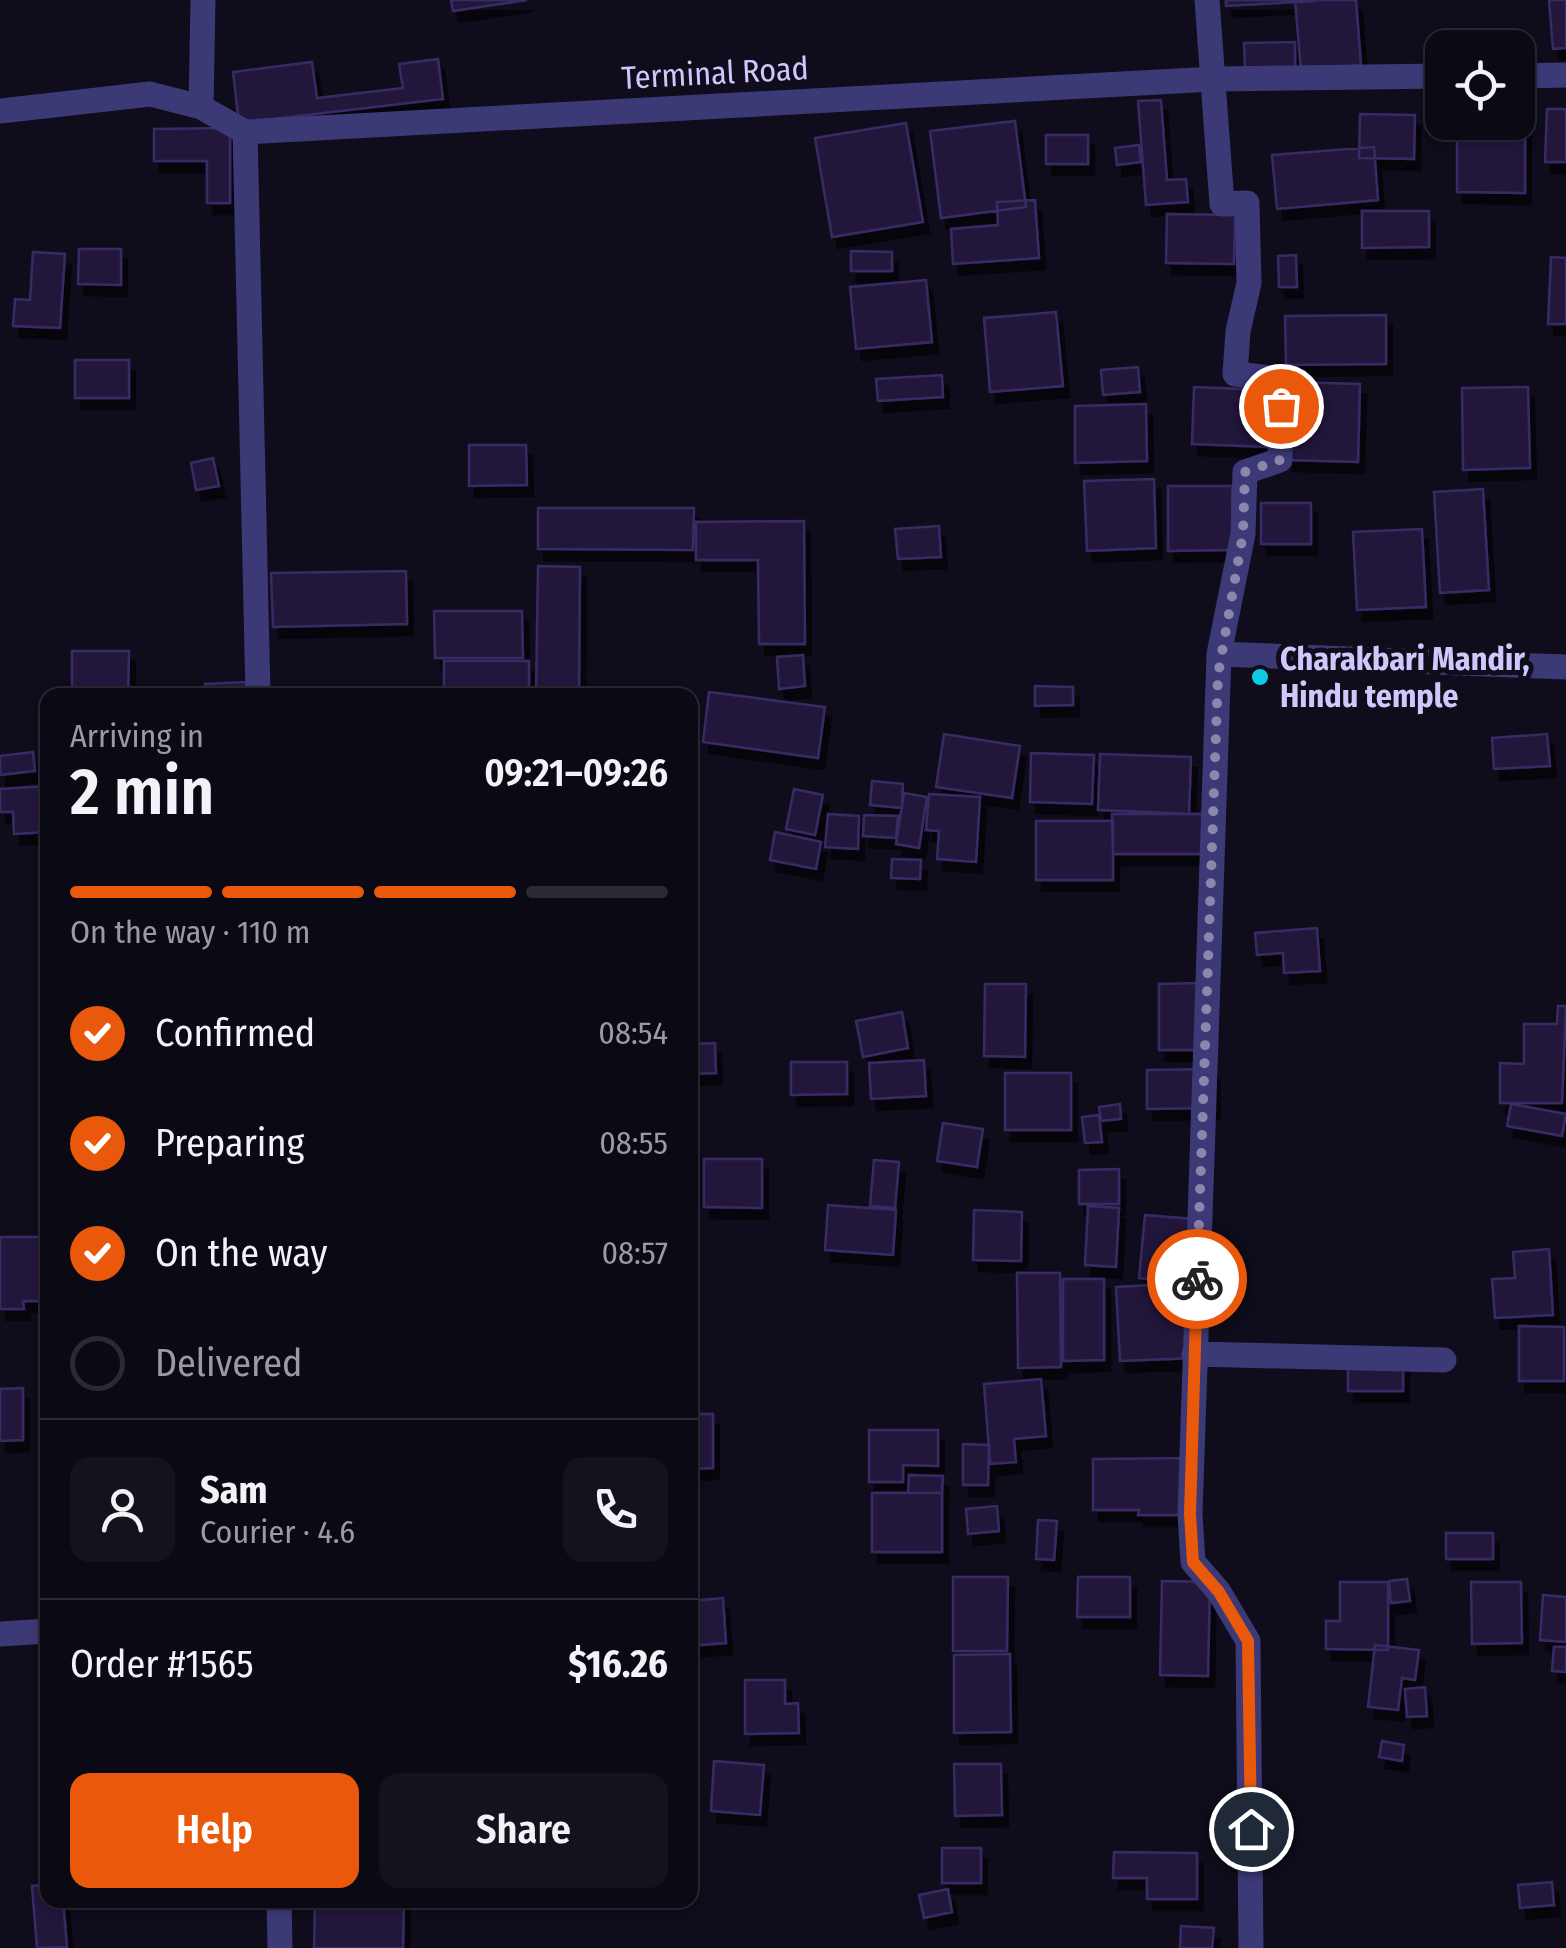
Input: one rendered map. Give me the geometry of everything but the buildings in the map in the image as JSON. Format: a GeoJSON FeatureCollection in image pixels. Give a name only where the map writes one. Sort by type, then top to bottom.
{"type":"FeatureCollection","features":[{"type":"Feature","properties":{"kind":"street"},"geometry":{"type":"LineString","coordinates":[[201,107],[204,0]]}},
{"type":"Feature","properties":{"kind":"street"},"geometry":{"type":"LineString","coordinates":[[1207,0],[1222,204],[1247,203],[1249,283],[1238,330],[1235,374],[1282,379],[1280,460],[1245,472],[1243,534],[1220,654],[1190,1514],[1193,1562],[1219,1592],[1248,1641],[1251,1948]]}},
{"type":"Feature","properties":{"kind":"street"},"geometry":{"type":"LineString","coordinates":[[1535,76],[1566,75]]}},
{"type":"Feature","properties":{"kind":"street","name":"Terminal Road"},"geometry":{"type":"LineString","coordinates":[[245,132],[1214,78],[1425,76]]}},
{"type":"Feature","properties":{"kind":"street"},"geometry":{"type":"LineString","coordinates":[[0,111],[150,94],[201,107],[245,132],[258,688]]}},
{"type":"Feature","properties":{"kind":"street"},"geometry":{"type":"LineString","coordinates":[[1220,654],[1566,667]]}},
{"type":"Feature","properties":{"kind":"street"},"geometry":{"type":"LineString","coordinates":[[1194,1354],[1444,1360]]}},
{"type":"Feature","properties":{"kind":"street"},"geometry":{"type":"LineString","coordinates":[[0,1634],[40,1632]]}},
{"type":"Feature","properties":{"kind":"street"},"geometry":{"type":"LineString","coordinates":[[279,1908],[280,1948]]}},
{"type":"Feature","properties":{"kind":"way so far"},"geometry":{"type":"LineString","coordinates":[[1197,1279],[1220,654],[1243,534],[1245,472],[1280,460],[1281,406]]}},
{"type":"Feature","properties":{"kind":"place","name":"Charakbari Mandir, Hindu temple"},"geometry":{"type":"Point","coordinates":[1260,677]}},
{"type":"Feature","properties":{"kind":"route"},"geometry":{"type":"LineString","coordinates":[[1197,1279],[1190,1514],[1193,1562],[1219,1592],[1248,1641],[1251,1829]]}}]}
